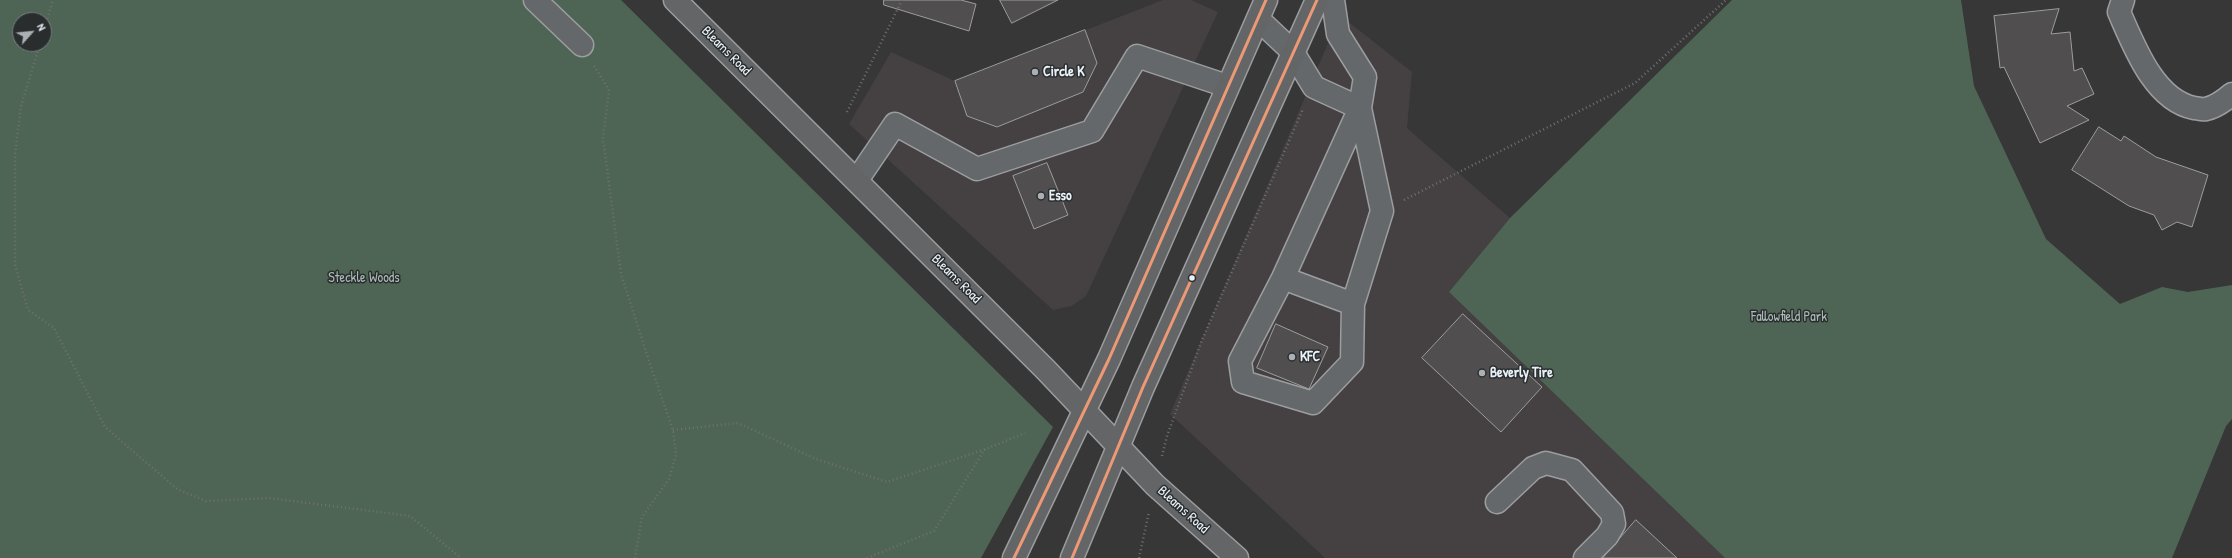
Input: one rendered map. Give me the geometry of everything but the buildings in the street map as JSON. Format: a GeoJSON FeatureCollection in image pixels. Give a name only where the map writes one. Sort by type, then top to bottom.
{"type":"FeatureCollection","features":[{"type":"Feature","properties":{"kind":"main road","name":"Bleams Road"},"geometry":{"type":"LineString","coordinates":[[675,0],[857,180],[1084,410],[1155,485],[1237,558]]}},
{"type":"Feature","properties":{"kind":"main road"},"geometry":{"type":"LineString","coordinates":[[1072,558],[1143,387],[1292,51],[1317,0]]}},
{"type":"Feature","properties":{"kind":"main road"},"geometry":{"type":"LineString","coordinates":[[1014,558],[1109,359],[1227,86],[1262,10]]}},
{"type":"Feature","properties":{"kind":"street"},"geometry":{"type":"LineString","coordinates":[[535,0],[582,45]]}},
{"type":"Feature","properties":{"kind":"street"},"geometry":{"type":"LineString","coordinates":[[1333,0],[1338,34],[1365,77],[1360,108],[1283,278],[1240,361],[1243,382],[1313,403],[1352,362],[1353,304],[1382,210],[1360,108]]}},
{"type":"Feature","properties":{"kind":"street"},"geometry":{"type":"LineString","coordinates":[[2123,0],[2119,12],[2139,57],[2164,92],[2182,106],[2204,110],[2224,100],[2232,94]]}},
{"type":"Feature","properties":{"kind":"street"},"geometry":{"type":"LineString","coordinates":[[1262,10],[1292,51],[1314,87],[1360,108]]}},
{"type":"Feature","properties":{"kind":"street"},"geometry":{"type":"LineString","coordinates":[[857,180],[895,124],[977,169],[1092,131],[1137,56],[1227,86]]}},
{"type":"Feature","properties":{"kind":"street"},"geometry":{"type":"LineString","coordinates":[[1283,278],[1353,304]]}},
{"type":"Feature","properties":{"kind":"street"},"geometry":{"type":"LineString","coordinates":[[1497,502],[1533,468],[1546,463],[1572,470],[1612,513],[1614,524],[1607,536],[1585,558]]}},
{"type":"Feature","properties":{"kind":"path"},"geometry":{"type":"LineString","coordinates":[[49,12],[53,0]]}},
{"type":"Feature","properties":{"kind":"path"},"geometry":{"type":"LineString","coordinates":[[847,112],[902,0]]}},
{"type":"Feature","properties":{"kind":"path"},"geometry":{"type":"LineString","coordinates":[[1382,210],[1635,83],[1726,0]]}},
{"type":"Feature","properties":{"kind":"path"},"geometry":{"type":"LineString","coordinates":[[582,45],[609,90],[603,138],[621,274],[673,430],[676,455],[669,479],[642,517],[635,558]]}},
{"type":"Feature","properties":{"kind":"path"},"geometry":{"type":"LineString","coordinates":[[38,52],[21,106],[15,154],[15,265],[28,310],[54,328],[105,427],[177,489],[206,501],[269,498],[410,516],[461,558]]}},
{"type":"Feature","properties":{"kind":"path"},"geometry":{"type":"LineString","coordinates":[[1167,436],[1202,340],[1305,106]]}},
{"type":"Feature","properties":{"kind":"path"},"geometry":{"type":"LineString","coordinates":[[673,430],[738,423],[816,459],[887,482],[986,449],[1025,433]]}},
{"type":"Feature","properties":{"kind":"path"},"geometry":{"type":"LineString","coordinates":[[867,558],[934,531],[986,449]]}},
{"type":"Feature","properties":{"kind":"path"},"geometry":{"type":"LineString","coordinates":[[1138,558],[1143,540]]}},
{"type":"Feature","properties":{"kind":"shaded area"},"geometry":{"type":"Polygon","coordinates":[[[1163,0],[1191,0],[1218,12],[1086,296],[1072,306],[1053,310],[849,124],[891,52],[955,81],[1163,0]]]}},
{"type":"Feature","properties":{"kind":"shaded area"},"geometry":{"type":"Polygon","coordinates":[[[1340,15],[1412,72],[1407,128],[1510,218],[1449,292],[1725,558],[1325,558],[1170,414],[1340,15]]]}},
{"type":"Feature","properties":{"kind":"green space","name":"Steckle Woods"},"geometry":{"type":"Polygon","coordinates":[[[0,0],[621,0],[1053,427],[981,558],[0,558],[0,0]]]}},
{"type":"Feature","properties":{"kind":"green space","name":"Fallowfield Park"},"geometry":{"type":"Polygon","coordinates":[[[1732,0],[1961,0],[1974,86],[2046,239],[2120,304],[2162,287],[2188,292],[2232,285],[2232,419],[2226,426],[2172,558],[1725,558],[1449,292],[1510,218],[1732,0]]]}},
{"type":"Feature","properties":{"kind":"transit line"},"geometry":{"type":"LineString","coordinates":[[1014,558],[1109,359],[1266,0]]}},
{"type":"Feature","properties":{"kind":"transit line"},"geometry":{"type":"LineString","coordinates":[[1072,558],[1143,387],[1317,0]]}},
{"type":"Feature","properties":{"kind":"place","name":"Circle K"},"geometry":{"type":"Point","coordinates":[1035,72]}},
{"type":"Feature","properties":{"kind":"place","name":"Esso"},"geometry":{"type":"Point","coordinates":[1041,196]}},
{"type":"Feature","properties":{"kind":"place","name":"KFC"},"geometry":{"type":"Point","coordinates":[1292,357]}},
{"type":"Feature","properties":{"kind":"place","name":"Beverly Tire"},"geometry":{"type":"Point","coordinates":[1482,373]}}]}
